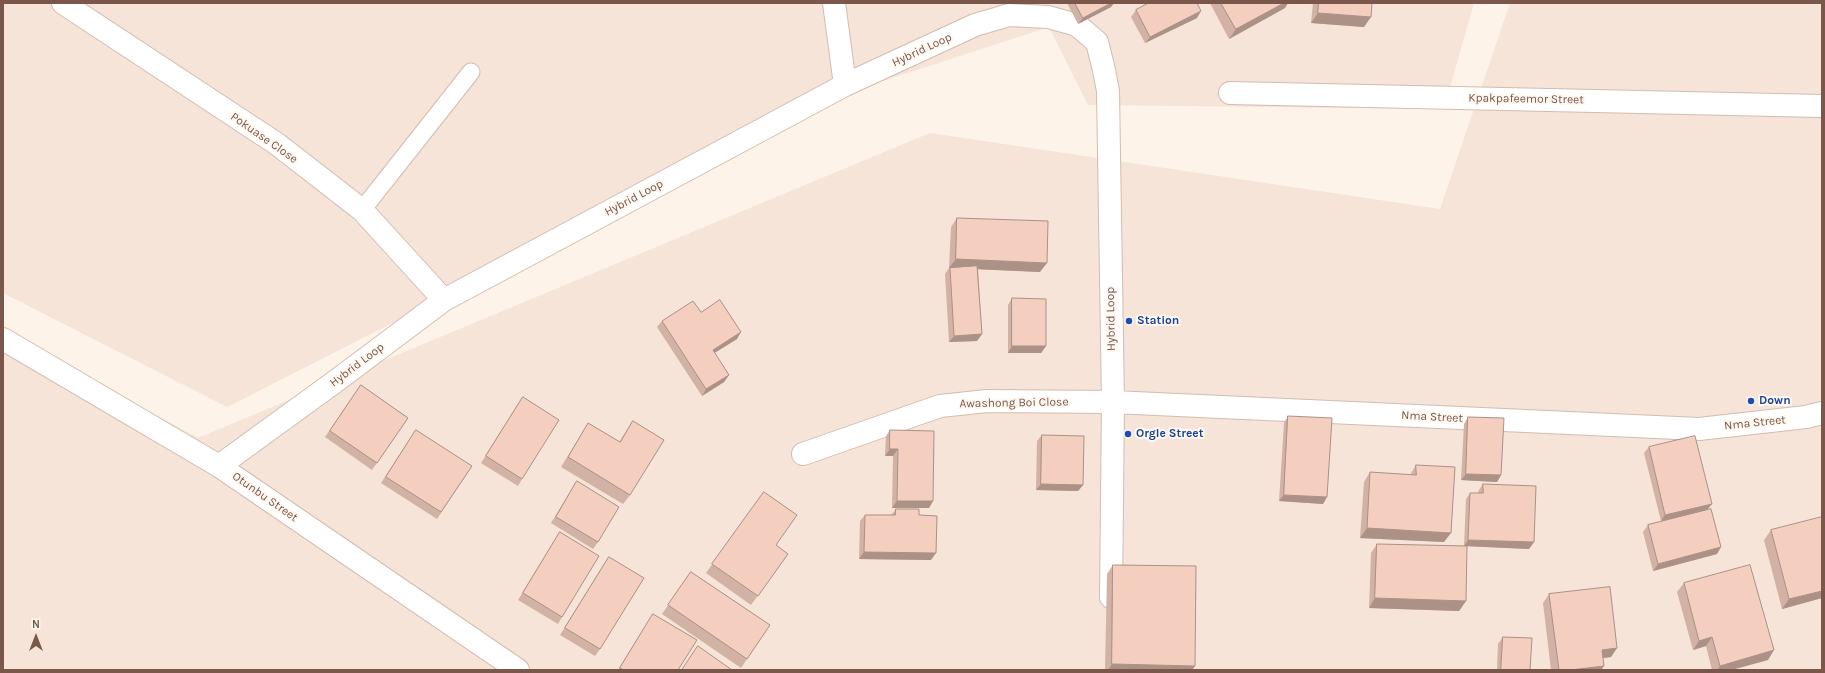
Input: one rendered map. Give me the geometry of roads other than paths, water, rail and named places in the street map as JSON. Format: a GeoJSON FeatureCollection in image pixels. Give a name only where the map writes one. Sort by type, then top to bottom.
{"type":"FeatureCollection","features":[{"type":"Feature","properties":{"kind":"street","name":"Pokuase Close"},"geometry":{"type":"LineString","coordinates":[[62,3],[277,144],[362,210],[444,300]]}},
{"type":"Feature","properties":{"kind":"street"},"geometry":{"type":"LineString","coordinates":[[834,3],[845,85]]}},
{"type":"Feature","properties":{"kind":"street","name":"Hybrid Loop"},"geometry":{"type":"LineString","coordinates":[[219,466],[444,300],[845,85],[975,25],[1009,15],[1048,17],[1078,25],[1097,42],[1108,92],[1113,402],[1111,615]]}},
{"type":"Feature","properties":{"kind":"street","name":"Kpakpafeemor Street"},"geometry":{"type":"LineString","coordinates":[[1230,93],[1822,106]]}},
{"type":"Feature","properties":{"kind":"street","name":"Otunbu Street"},"geometry":{"type":"LineString","coordinates":[[3,339],[219,466],[518,670]]}},
{"type":"Feature","properties":{"kind":"street","name":"Awashong Boi Close"},"geometry":{"type":"LineString","coordinates":[[803,454],[940,406],[987,401],[1113,402]]}},
{"type":"Feature","properties":{"kind":"street","name":"Nma Street"},"geometry":{"type":"LineString","coordinates":[[1113,402],[1700,429],[1806,417],[1822,413]]}},
{"type":"Feature","properties":{"kind":"lane"},"geometry":{"type":"LineString","coordinates":[[362,210],[471,72]]}},
{"type":"Feature","properties":{"kind":"place","name":"Station"},"geometry":{"type":"Point","coordinates":[1129,321]}},
{"type":"Feature","properties":{"kind":"place","name":"Down"},"geometry":{"type":"Point","coordinates":[1751,401]}},
{"type":"Feature","properties":{"kind":"place","name":"Orgle Street"},"geometry":{"type":"Point","coordinates":[1128,434]}}]}
